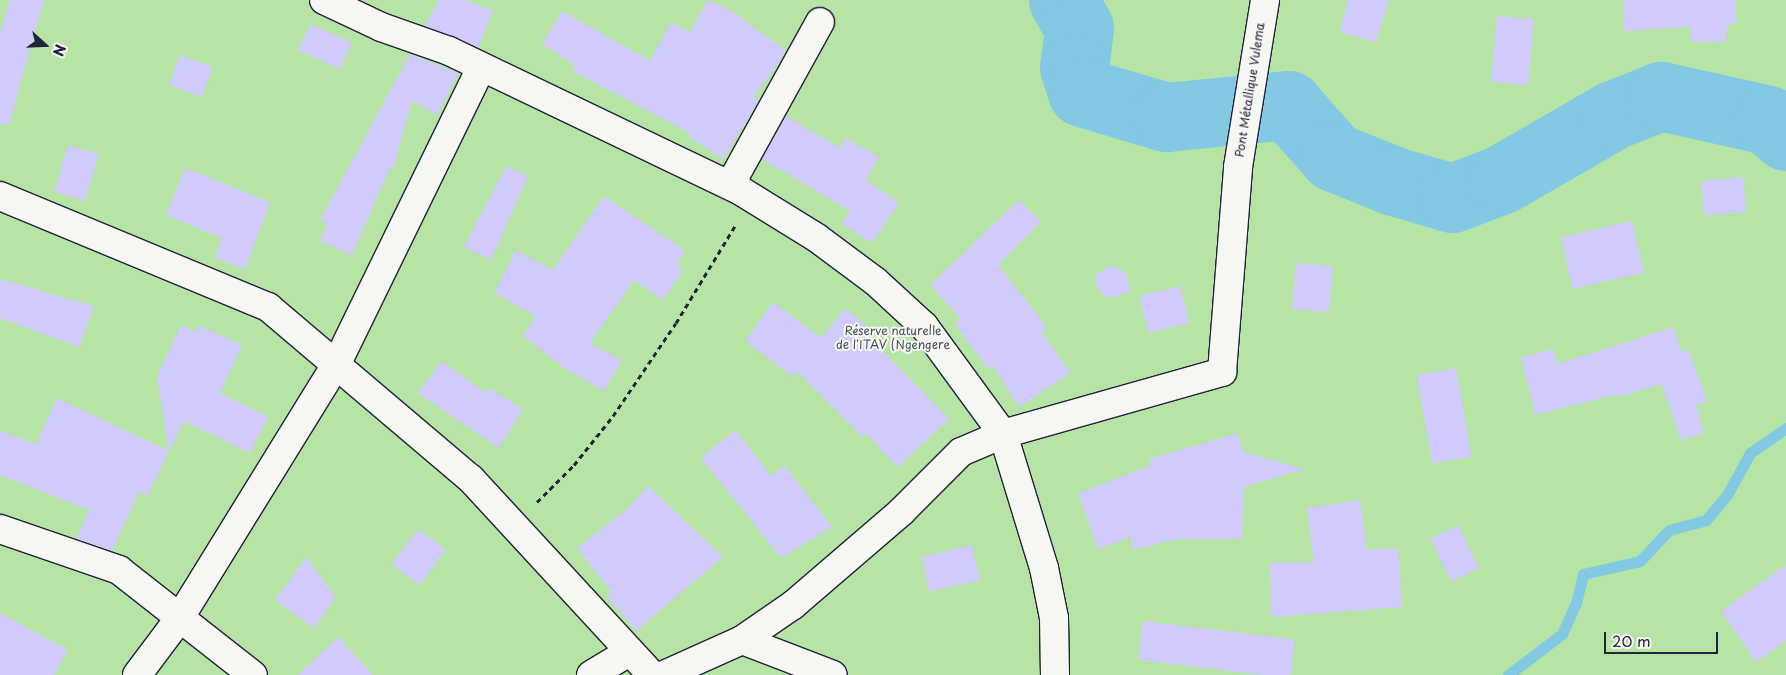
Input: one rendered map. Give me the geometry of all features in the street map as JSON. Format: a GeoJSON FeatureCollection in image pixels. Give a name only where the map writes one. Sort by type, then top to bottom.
{"type":"FeatureCollection","features":[{"type":"Feature","properties":{"kind":"street"},"geometry":{"type":"LineString","coordinates":[[324,0],[382,27],[449,51],[742,192],[817,238],[860,271],[924,326],[1003,434],[1044,568],[1054,618],[1055,675]]}},
{"type":"Feature","properties":{"kind":"street","name":"Pont Métallique Vulema"},"geometry":{"type":"LineString","coordinates":[[1003,434],[1222,372],[1238,167],[1264,7]]}},
{"type":"Feature","properties":{"kind":"street"},"geometry":{"type":"LineString","coordinates":[[742,192],[820,22]]}},
{"type":"Feature","properties":{"kind":"street"},"geometry":{"type":"LineString","coordinates":[[137,675],[179,618],[337,363],[481,68]]}},
{"type":"Feature","properties":{"kind":"street"},"geometry":{"type":"LineString","coordinates":[[0,196],[268,307],[337,363],[471,479],[652,675]]}},
{"type":"Feature","properties":{"kind":"street"},"geometry":{"type":"LineString","coordinates":[[664,675],[742,640],[794,605],[901,512],[961,452],[1003,434]]}},
{"type":"Feature","properties":{"kind":"street"},"geometry":{"type":"LineString","coordinates":[[0,529],[119,570],[253,675]]}},
{"type":"Feature","properties":{"kind":"street"},"geometry":{"type":"LineString","coordinates":[[742,640],[833,675]]}},
{"type":"Feature","properties":{"kind":"street"},"geometry":{"type":"LineString","coordinates":[[591,675],[629,652]]}},
{"type":"Feature","properties":{"kind":"path"},"geometry":{"type":"LineString","coordinates":[[512,524],[574,465],[613,416],[676,323],[742,192]]}},
{"type":"Feature","properties":{"kind":"green space","name":"Réserve naturelle de l'ITAV (Ngengere"},"geometry":{"type":"Polygon","coordinates":[[[0,0],[1786,0],[1786,675],[0,675],[0,0]]]}},
{"type":"Feature","properties":{"kind":"building"},"geometry":{"type":"Polygon","coordinates":[[[10,0],[44,0],[9,125],[0,124],[0,34],[10,0]]]}},
{"type":"Feature","properties":{"kind":"building"},"geometry":{"type":"Polygon","coordinates":[[[439,0],[466,0],[493,11],[478,48],[425,26],[439,0]]]}},
{"type":"Feature","properties":{"kind":"building"},"geometry":{"type":"Polygon","coordinates":[[[708,0],[732,11],[786,51],[754,97],[759,100],[723,159],[688,136],[690,133],[572,71],[575,65],[542,44],[562,11],[650,61],[671,22],[690,32],[708,0]]]}},
{"type":"Feature","properties":{"kind":"building"},"geometry":{"type":"Polygon","coordinates":[[[1348,0],[1389,0],[1376,42],[1340,32],[1348,0]]]}},
{"type":"Feature","properties":{"kind":"building"},"geometry":{"type":"Polygon","coordinates":[[[1623,0],[1735,0],[1736,24],[1727,25],[1726,42],[1691,42],[1691,27],[1624,31],[1623,0]]]}},
{"type":"Feature","properties":{"kind":"building"},"geometry":{"type":"Polygon","coordinates":[[[1497,16],[1534,19],[1528,85],[1491,82],[1497,16]]]}},
{"type":"Feature","properties":{"kind":"building"},"geometry":{"type":"Polygon","coordinates":[[[310,24],[352,43],[340,69],[298,50],[310,24]]]}},
{"type":"Feature","properties":{"kind":"building"},"geometry":{"type":"Polygon","coordinates":[[[410,54],[458,73],[437,115],[412,101],[393,169],[390,168],[352,255],[320,241],[328,223],[320,220],[410,54]]]}},
{"type":"Feature","properties":{"kind":"building"},"geometry":{"type":"Polygon","coordinates":[[[180,55],[213,67],[202,97],[169,85],[180,55]]]}},
{"type":"Feature","properties":{"kind":"building"},"geometry":{"type":"Polygon","coordinates":[[[786,116],[840,148],[846,138],[879,157],[866,180],[899,203],[872,243],[842,224],[850,211],[762,159],[786,116]]]}},
{"type":"Feature","properties":{"kind":"building"},"geometry":{"type":"Polygon","coordinates":[[[68,145],[99,154],[85,201],[54,192],[68,145]]]}},
{"type":"Feature","properties":{"kind":"building"},"geometry":{"type":"Polygon","coordinates":[[[506,166],[528,176],[491,260],[464,247],[506,166]]]}},
{"type":"Feature","properties":{"kind":"building"},"geometry":{"type":"Polygon","coordinates":[[[185,168],[270,202],[245,269],[215,258],[222,238],[166,215],[185,168]]]}},
{"type":"Feature","properties":{"kind":"building"},"geometry":{"type":"Polygon","coordinates":[[[1743,177],[1746,212],[1704,216],[1701,181],[1743,177]]]}},
{"type":"Feature","properties":{"kind":"building"},"geometry":{"type":"Polygon","coordinates":[[[604,196],[684,250],[677,266],[683,270],[663,300],[634,280],[590,343],[622,360],[604,391],[564,368],[523,336],[536,316],[494,293],[516,250],[553,270],[604,196]]]}},
{"type":"Feature","properties":{"kind":"building"},"geometry":{"type":"Polygon","coordinates":[[[1019,200],[1041,222],[998,265],[1047,327],[1042,332],[1070,373],[1019,407],[992,365],[988,369],[955,324],[961,319],[930,285],[1019,200]]]}},
{"type":"Feature","properties":{"kind":"building"},"geometry":{"type":"Polygon","coordinates":[[[1632,221],[1644,273],[1573,289],[1561,237],[1632,221]]]}},
{"type":"Feature","properties":{"kind":"building"},"geometry":{"type":"Polygon","coordinates":[[[1296,263],[1333,266],[1329,312],[1292,309],[1296,263]]]}},
{"type":"Feature","properties":{"kind":"building"},"geometry":{"type":"Polygon","coordinates":[[[1111,265],[1126,273],[1131,291],[1112,298],[1103,296],[1095,282],[1097,274],[1111,265]]]}},
{"type":"Feature","properties":{"kind":"building"},"geometry":{"type":"Polygon","coordinates":[[[0,279],[94,306],[79,347],[0,318],[0,279]]]}},
{"type":"Feature","properties":{"kind":"building"},"geometry":{"type":"Polygon","coordinates":[[[1180,286],[1189,323],[1148,333],[1139,296],[1180,286]]]}},
{"type":"Feature","properties":{"kind":"building"},"geometry":{"type":"Polygon","coordinates":[[[773,302],[821,338],[845,308],[873,332],[869,337],[949,419],[897,467],[866,433],[863,437],[797,371],[793,377],[745,341],[773,302]]]}},
{"type":"Feature","properties":{"kind":"building"},"geometry":{"type":"Polygon","coordinates":[[[181,325],[196,332],[199,325],[242,345],[220,393],[268,417],[250,453],[184,421],[147,496],[139,492],[112,551],[76,539],[89,510],[0,475],[0,431],[36,444],[57,398],[169,451],[157,376],[181,325]]]}},
{"type":"Feature","properties":{"kind":"building"},"geometry":{"type":"Polygon","coordinates":[[[1674,327],[1681,352],[1688,349],[1707,401],[1696,405],[1704,433],[1681,440],[1661,384],[1619,397],[1618,394],[1535,415],[1521,357],[1553,349],[1557,364],[1674,327]]]}},
{"type":"Feature","properties":{"kind":"building"},"geometry":{"type":"Polygon","coordinates":[[[441,361],[486,393],[489,388],[523,409],[499,448],[418,393],[441,361]]]}},
{"type":"Feature","properties":{"kind":"building"},"geometry":{"type":"Polygon","coordinates":[[[1456,368],[1472,457],[1432,464],[1417,375],[1456,368]]]}},
{"type":"Feature","properties":{"kind":"building"},"geometry":{"type":"Polygon","coordinates":[[[735,430],[771,476],[785,466],[832,527],[781,558],[701,458],[735,430]]]}},
{"type":"Feature","properties":{"kind":"building"},"geometry":{"type":"Polygon","coordinates":[[[1238,433],[1243,452],[1305,469],[1244,487],[1242,539],[1176,539],[1133,550],[1131,537],[1098,549],[1078,493],[1150,466],[1149,459],[1238,433]]]}},
{"type":"Feature","properties":{"kind":"building"},"geometry":{"type":"Polygon","coordinates":[[[648,486],[723,557],[636,631],[607,596],[612,592],[577,548],[627,509],[648,486]]]}},
{"type":"Feature","properties":{"kind":"building"},"geometry":{"type":"Polygon","coordinates":[[[1360,500],[1367,550],[1398,548],[1402,607],[1271,617],[1270,563],[1314,562],[1307,508],[1360,500]]]}},
{"type":"Feature","properties":{"kind":"building"},"geometry":{"type":"Polygon","coordinates":[[[1458,525],[1479,568],[1451,582],[1430,539],[1458,525]]]}},
{"type":"Feature","properties":{"kind":"building"},"geometry":{"type":"Polygon","coordinates":[[[418,529],[446,550],[419,585],[392,564],[418,529]]]}},
{"type":"Feature","properties":{"kind":"building"},"geometry":{"type":"Polygon","coordinates":[[[972,545],[980,580],[929,592],[921,557],[972,545]]]}},
{"type":"Feature","properties":{"kind":"building"},"geometry":{"type":"Polygon","coordinates":[[[306,557],[336,597],[314,628],[275,600],[306,557]]]}},
{"type":"Feature","properties":{"kind":"building"},"geometry":{"type":"Polygon","coordinates":[[[1786,565],[1786,641],[1756,662],[1721,611],[1786,565]]]}},
{"type":"Feature","properties":{"kind":"building"},"geometry":{"type":"Polygon","coordinates":[[[0,613],[68,650],[54,675],[0,675],[0,613]]]}},
{"type":"Feature","properties":{"kind":"building"},"geometry":{"type":"Polygon","coordinates":[[[1143,621],[1295,640],[1291,675],[1263,675],[1138,660],[1143,621]]]}},
{"type":"Feature","properties":{"kind":"building"},"geometry":{"type":"Polygon","coordinates":[[[338,637],[373,675],[298,675],[338,637]]]}},
{"type":"Feature","properties":{"kind":"waterway"},"geometry":{"type":"LineString","coordinates":[[1063,0],[1079,28],[1074,67],[1082,92],[1166,117],[1288,105],[1334,157],[1394,181],[1452,198],[1502,179],[1613,115],[1661,96],[1768,120],[1786,136]]}},
{"type":"Feature","properties":{"kind":"waterway"},"geometry":{"type":"LineString","coordinates":[[1508,675],[1562,634],[1576,603],[1583,574],[1640,561],[1669,530],[1706,520],[1727,495],[1750,453],[1786,428]]}}]}
